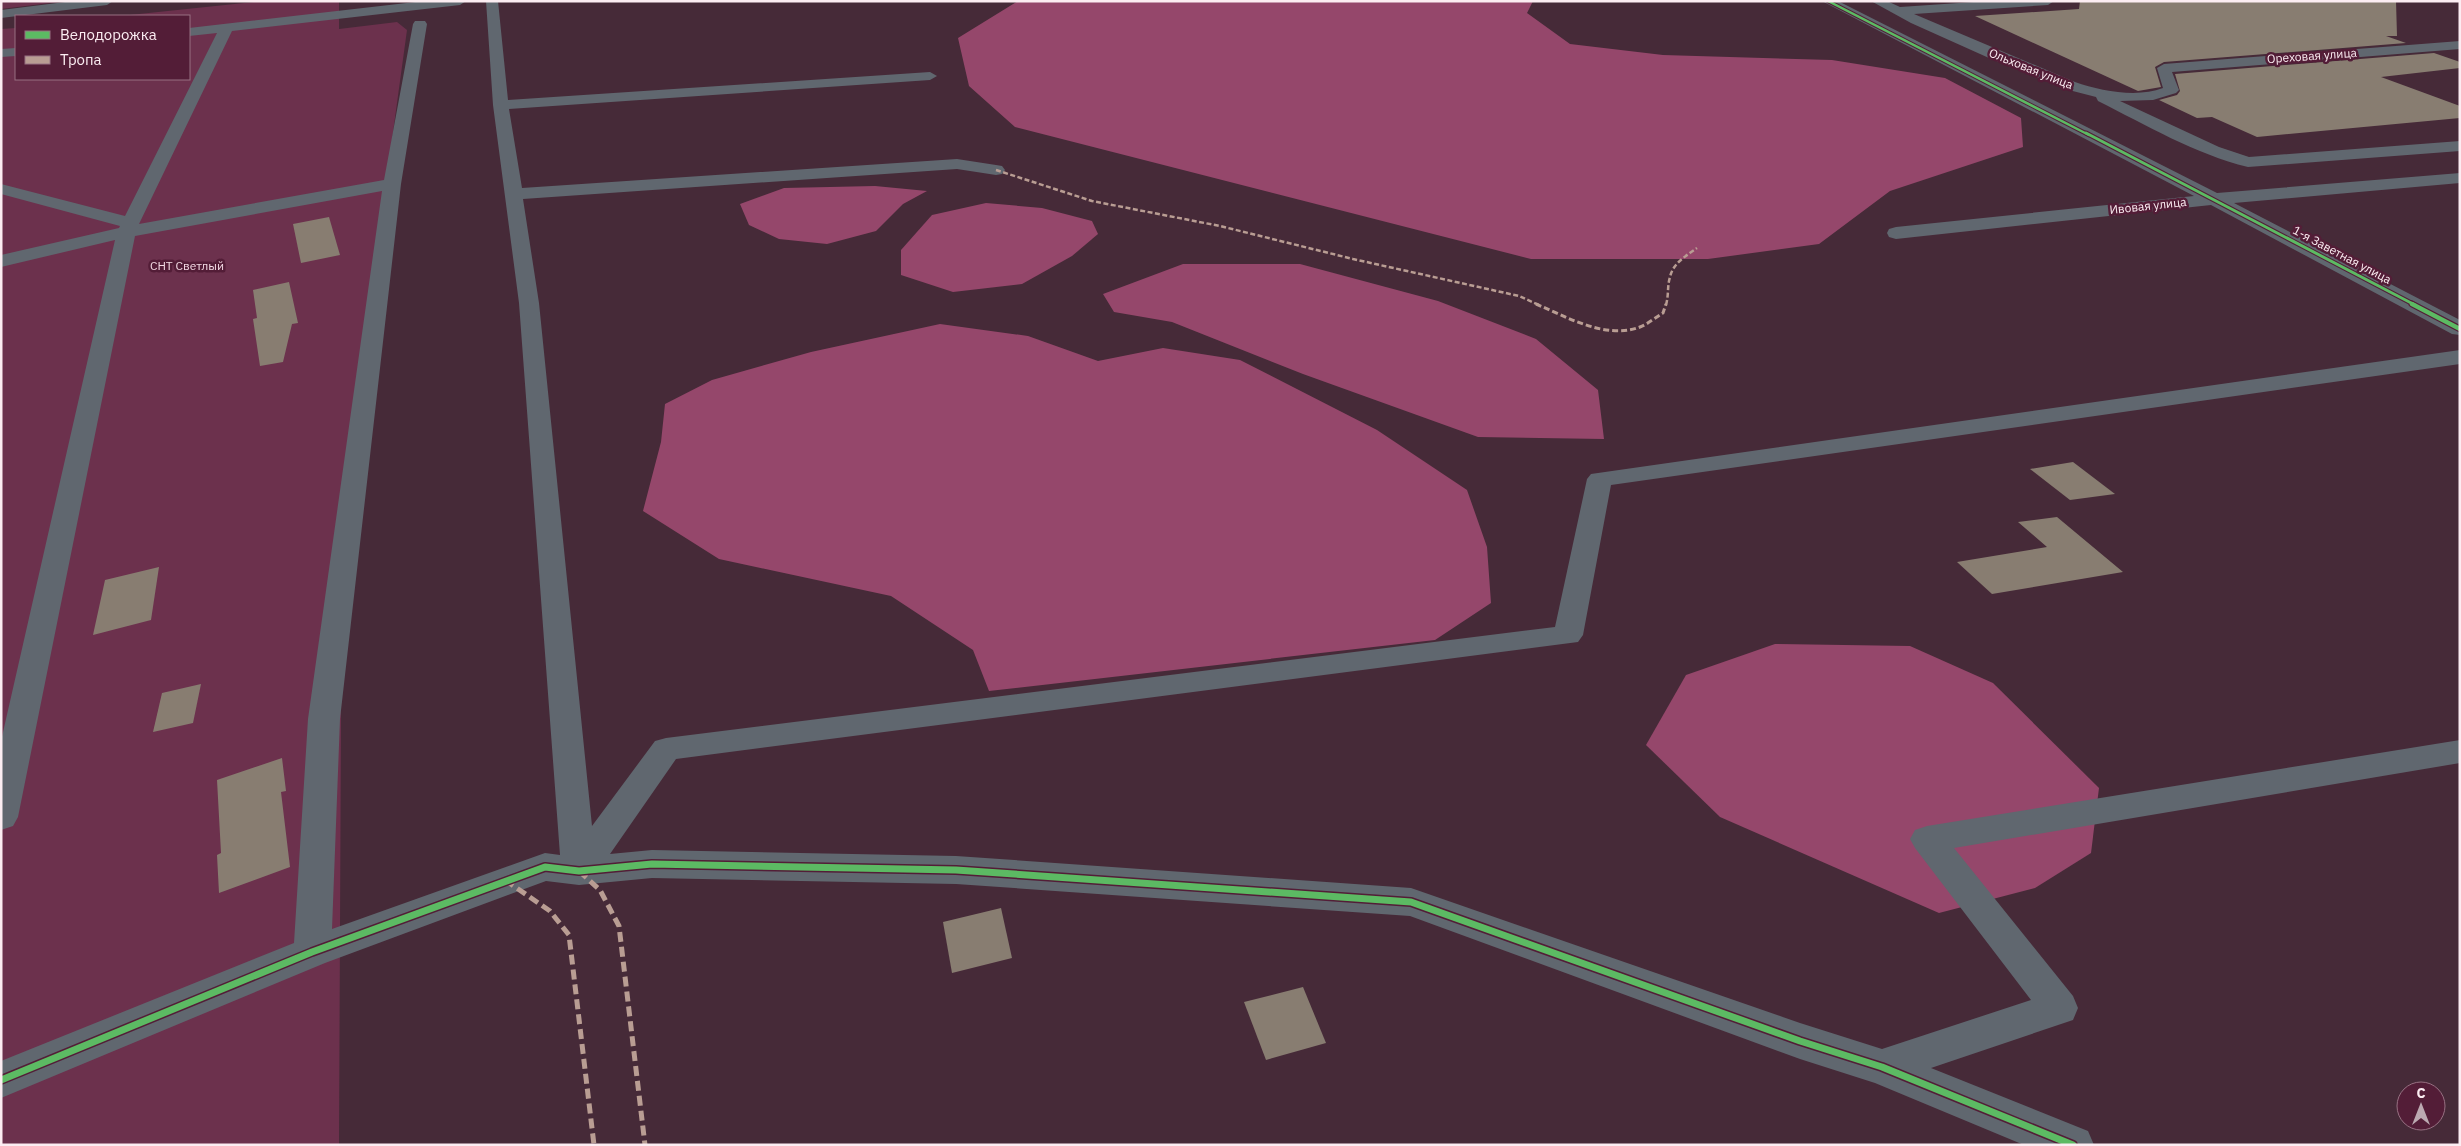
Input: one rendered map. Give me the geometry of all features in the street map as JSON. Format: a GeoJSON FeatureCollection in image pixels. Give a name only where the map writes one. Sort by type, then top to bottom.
{"type":"FeatureCollection","features":[{"type":"Feature","properties":{"kind":"street"},"geometry":{"type":"LineString","coordinates":[[1,14],[107,1]]}},
{"type":"Feature","properties":{"kind":"street"},"geometry":{"type":"LineString","coordinates":[[190,32],[460,1]]}},
{"type":"Feature","properties":{"kind":"street"},"geometry":{"type":"LineString","coordinates":[[492,1],[501,105],[529,304],[579,870]]}},
{"type":"Feature","properties":{"kind":"street","name":"1-я Заветная улица"},"geometry":{"type":"LineString","coordinates":[[1828,1],[2214,199],[2460,329]]}},
{"type":"Feature","properties":{"kind":"street","name":"Ольховая улица"},"geometry":{"type":"LineString","coordinates":[[1877,1],[2017,64],[2091,92],[2133,96],[2168,92],[2171,90],[2164,68]]}},
{"type":"Feature","properties":{"kind":"street"},"geometry":{"type":"LineString","coordinates":[[1897,11],[2048,1]]}},
{"type":"Feature","properties":{"kind":"street"},"geometry":{"type":"LineString","coordinates":[[312,952],[324,719],[392,184],[420,24]]}},
{"type":"Feature","properties":{"kind":"street"},"geometry":{"type":"LineString","coordinates":[[1,817],[128,228],[227,27]]}},
{"type":"Feature","properties":{"kind":"street","name":"Ореховая улица"},"geometry":{"type":"LineString","coordinates":[[2164,68],[2460,45]]}},
{"type":"Feature","properties":{"kind":"street"},"geometry":{"type":"LineString","coordinates":[[501,105],[930,76]]}},
{"type":"Feature","properties":{"kind":"street"},"geometry":{"type":"LineString","coordinates":[[2091,92],[2213,151],[2248,162],[2460,146]]}},
{"type":"Feature","properties":{"kind":"street"},"geometry":{"type":"LineString","coordinates":[[513,194],[957,164],[996,170]]}},
{"type":"Feature","properties":{"kind":"street","name":"Ивовая улица"},"geometry":{"type":"LineString","coordinates":[[1896,233],[2214,199],[2460,178]]}},
{"type":"Feature","properties":{"kind":"street"},"geometry":{"type":"LineString","coordinates":[[1,261],[128,228],[392,184]]}},
{"type":"Feature","properties":{"kind":"street"},"geometry":{"type":"LineString","coordinates":[[1,189],[128,228]]}},
{"type":"Feature","properties":{"kind":"street"},"geometry":{"type":"LineString","coordinates":[[579,870],[666,749],[1568,635],[1600,479],[2460,357]]}},
{"type":"Feature","properties":{"kind":"street"},"geometry":{"type":"LineString","coordinates":[[1882,1067],[2059,1008],[1926,838],[2460,751]]}},
{"type":"Feature","properties":{"kind":"street"},"geometry":{"type":"LineString","coordinates":[[1,1080],[312,952],[545,867],[579,870],[652,864],[956,870],[1411,902],[1800,1041],[1882,1067],[2074,1145]]}},
{"type":"Feature","properties":{"kind":"green space"},"geometry":{"type":"Polygon","coordinates":[[[1,1],[67,1],[1,9],[1,1]]]}},
{"type":"Feature","properties":{"kind":"green space","name":"СНТ Светлый"},"geometry":{"type":"Polygon","coordinates":[[[262,1],[339,1],[339,29],[397,22],[407,30],[342,505],[339,1145],[1,1145],[1,29],[15,28],[15,80],[190,80],[190,15],[129,15],[262,1]]]}},
{"type":"Feature","properties":{"kind":"shaded area"},"geometry":{"type":"Polygon","coordinates":[[[1018,1],[1533,1],[1527,13],[1570,44],[1663,55],[1832,60],[1945,78],[2021,118],[2023,147],[1890,191],[1819,244],[1708,259],[1531,259],[1015,127],[969,86],[958,38],[1018,1]]]}},
{"type":"Feature","properties":{"kind":"shaded area"},"geometry":{"type":"Polygon","coordinates":[[[875,186],[927,191],[903,204],[876,231],[827,244],[779,239],[749,225],[740,204],[784,188],[875,186]]]}},
{"type":"Feature","properties":{"kind":"shaded area"},"geometry":{"type":"Polygon","coordinates":[[[986,203],[1042,208],[1092,221],[1098,234],[1072,256],[1022,284],[953,292],[901,275],[901,250],[932,215],[986,203]]]}},
{"type":"Feature","properties":{"kind":"shaded area"},"geometry":{"type":"Polygon","coordinates":[[[1183,264],[1300,264],[1438,301],[1536,339],[1598,390],[1604,439],[1478,437],[1303,374],[1172,322],[1114,312],[1103,294],[1183,264]]]}},
{"type":"Feature","properties":{"kind":"shaded area"},"geometry":{"type":"Polygon","coordinates":[[[940,324],[1028,336],[1098,361],[1163,348],[1240,360],[1377,430],[1467,490],[1487,547],[1491,603],[1435,640],[989,691],[973,650],[891,596],[719,559],[643,511],[661,442],[665,404],[712,380],[811,352],[940,324]]]}},
{"type":"Feature","properties":{"kind":"shaded area"},"geometry":{"type":"Polygon","coordinates":[[[1775,644],[1910,646],[1993,683],[2099,788],[2091,853],[2035,888],[1939,913],[1720,817],[1646,745],[1686,675],[1775,644]]]}},
{"type":"Feature","properties":{"kind":"building"},"geometry":{"type":"Polygon","coordinates":[[[2080,1],[2396,1],[2397,36],[2386,36],[2406,43],[2164,62],[2155,67],[2161,87],[2138,91],[1975,16],[2079,9],[2080,1]]]}},
{"type":"Feature","properties":{"kind":"building"},"geometry":{"type":"Polygon","coordinates":[[[2434,53],[2460,62],[2460,68],[2381,77],[2460,106],[2460,118],[2257,137],[2212,117],[2197,118],[2159,100],[2177,95],[2180,91],[2175,74],[2434,53]]]}},
{"type":"Feature","properties":{"kind":"building"},"geometry":{"type":"Polygon","coordinates":[[[329,217],[340,255],[301,263],[293,224],[329,217]]]}},
{"type":"Feature","properties":{"kind":"building"},"geometry":{"type":"Polygon","coordinates":[[[289,282],[298,323],[292,324],[283,362],[260,366],[253,319],[257,318],[253,290],[289,282]]]}},
{"type":"Feature","properties":{"kind":"building"},"geometry":{"type":"Polygon","coordinates":[[[2073,462],[2115,494],[2070,500],[2030,469],[2073,462]]]}},
{"type":"Feature","properties":{"kind":"building"},"geometry":{"type":"Polygon","coordinates":[[[2057,517],[2123,572],[1992,594],[1957,562],[2047,547],[2018,522],[2057,517]]]}},
{"type":"Feature","properties":{"kind":"building"},"geometry":{"type":"Polygon","coordinates":[[[159,567],[151,620],[93,635],[105,580],[159,567]]]}},
{"type":"Feature","properties":{"kind":"building"},"geometry":{"type":"Polygon","coordinates":[[[201,684],[193,723],[153,732],[162,693],[201,684]]]}},
{"type":"Feature","properties":{"kind":"building"},"geometry":{"type":"Polygon","coordinates":[[[282,758],[286,791],[281,792],[290,867],[219,893],[217,855],[221,853],[217,780],[282,758]]]}},
{"type":"Feature","properties":{"kind":"building"},"geometry":{"type":"Polygon","coordinates":[[[1001,908],[1012,958],[952,973],[943,922],[1001,908]]]}},
{"type":"Feature","properties":{"kind":"building"},"geometry":{"type":"Polygon","coordinates":[[[1303,987],[1326,1043],[1266,1060],[1244,1002],[1303,987]]]}},
{"type":"Feature","properties":{"kind":"marked path"},"geometry":{"type":"LineString","coordinates":[[996,170],[1092,201],[1220,226],[1353,259],[1519,296],[1570,319],[1615,332],[1640,327],[1663,313],[1670,291],[1669,279],[1671,273],[1677,263],[1697,248]]}},
{"type":"Feature","properties":{"kind":"marked path"},"geometry":{"type":"LineString","coordinates":[[579,871],[600,890],[619,926],[645,1145]]}},
{"type":"Feature","properties":{"kind":"marked path"},"geometry":{"type":"LineString","coordinates":[[505,880],[550,911],[569,935],[594,1145]]}},
{"type":"Feature","properties":{"kind":"cycle path"},"geometry":{"type":"LineString","coordinates":[[1828,1],[2214,199],[2460,329]]}},
{"type":"Feature","properties":{"kind":"cycle path"},"geometry":{"type":"LineString","coordinates":[[1,1080],[312,952],[545,867],[579,871],[652,864],[956,870],[1411,902],[1800,1041],[1882,1067],[2073,1145]]}}]}
